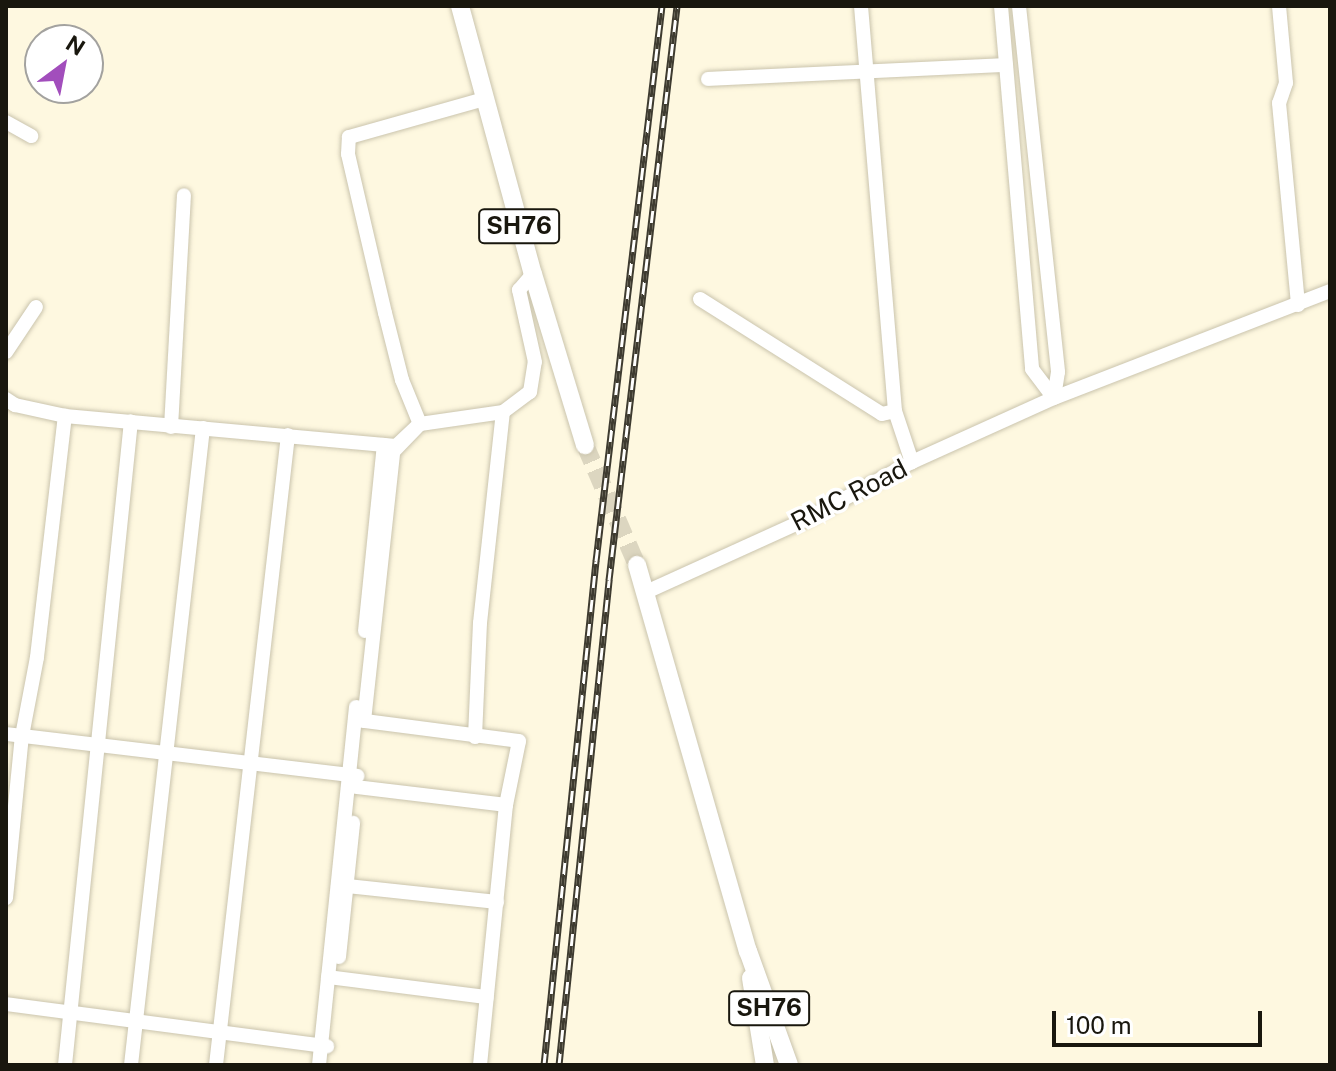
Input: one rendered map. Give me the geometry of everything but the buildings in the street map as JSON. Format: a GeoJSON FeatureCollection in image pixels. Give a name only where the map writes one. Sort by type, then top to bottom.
{"type":"FeatureCollection","features":[{"type":"Feature","properties":{"kind":"main road","name":"SH76"},"geometry":{"type":"LineString","coordinates":[[460,6],[533,274],[585,445]]}},
{"type":"Feature","properties":{"kind":"main road","name":"SH76"},"geometry":{"type":"LineString","coordinates":[[637,565],[748,951],[789,1065]]}},
{"type":"Feature","properties":{"kind":"main road"},"geometry":{"type":"LineString","coordinates":[[748,951],[758,1041],[765,1065]]}},
{"type":"Feature","properties":{"kind":"street"},"geometry":{"type":"LineString","coordinates":[[861,6],[895,411],[912,462]]}},
{"type":"Feature","properties":{"kind":"street"},"geometry":{"type":"LineString","coordinates":[[1001,6],[1032,369],[1054,398]]}},
{"type":"Feature","properties":{"kind":"street"},"geometry":{"type":"LineString","coordinates":[[1019,6],[1058,372],[1054,398]]}},
{"type":"Feature","properties":{"kind":"street"},"geometry":{"type":"LineString","coordinates":[[1279,6],[1286,83],[1279,103],[1298,305]]}},
{"type":"Feature","properties":{"kind":"street"},"geometry":{"type":"LineString","coordinates":[[708,79],[1006,65]]}},
{"type":"Feature","properties":{"kind":"street"},"geometry":{"type":"LineString","coordinates":[[420,424],[402,380],[385,313],[348,154],[349,137],[484,99]]}},
{"type":"Feature","properties":{"kind":"street"},"geometry":{"type":"LineString","coordinates":[[6,122],[31,136]]}},
{"type":"Feature","properties":{"kind":"street"},"geometry":{"type":"LineString","coordinates":[[171,427],[184,195]]}},
{"type":"Feature","properties":{"kind":"street"},"geometry":{"type":"LineString","coordinates":[[6,399],[15,405],[65,416],[396,446],[420,424],[503,412],[530,392],[535,362],[519,290],[533,274]]}},
{"type":"Feature","properties":{"kind":"street","name":"RMC Road"},"geometry":{"type":"LineString","coordinates":[[644,593],[805,520],[912,462],[1054,398],[1330,291]]}},
{"type":"Feature","properties":{"kind":"street"},"geometry":{"type":"LineString","coordinates":[[700,299],[882,414],[895,411]]}},
{"type":"Feature","properties":{"kind":"street"},"geometry":{"type":"LineString","coordinates":[[6,352],[36,307]]}},
{"type":"Feature","properties":{"kind":"street"},"geometry":{"type":"LineString","coordinates":[[475,737],[480,623],[503,412]]}},
{"type":"Feature","properties":{"kind":"street"},"geometry":{"type":"LineString","coordinates":[[6,898],[22,736],[37,657],[65,416]]}},
{"type":"Feature","properties":{"kind":"street"},"geometry":{"type":"LineString","coordinates":[[65,1065],[131,421]]}},
{"type":"Feature","properties":{"kind":"street"},"geometry":{"type":"LineString","coordinates":[[360,721],[393,452],[420,424]]}},
{"type":"Feature","properties":{"kind":"street"},"geometry":{"type":"LineString","coordinates":[[131,1065],[169,754],[203,428]]}},
{"type":"Feature","properties":{"kind":"street"},"geometry":{"type":"LineString","coordinates":[[216,1065],[253,764],[288,435]]}},
{"type":"Feature","properties":{"kind":"street"},"geometry":{"type":"LineString","coordinates":[[319,1065],[325,1046],[355,780],[384,445]]}},
{"type":"Feature","properties":{"kind":"street"},"geometry":{"type":"LineString","coordinates":[[360,721],[519,741],[506,805],[480,1065]]}},
{"type":"Feature","properties":{"kind":"street"},"geometry":{"type":"LineString","coordinates":[[6,734],[253,764],[506,805]]}},
{"type":"Feature","properties":{"kind":"street"},"geometry":{"type":"LineString","coordinates":[[342,886],[497,902]]}},
{"type":"Feature","properties":{"kind":"street"},"geometry":{"type":"LineString","coordinates":[[332,978],[487,997]]}},
{"type":"Feature","properties":{"kind":"street"},"geometry":{"type":"LineString","coordinates":[[6,1004],[325,1046]]}},
{"type":"Feature","properties":{"kind":"street"},"geometry":{"type":"LineString","coordinates":[[325,1046],[327,1065]]}},
{"type":"Feature","properties":{"kind":"tunnel"},"geometry":{"type":"LineString","coordinates":[[585,445],[637,565]]}},
{"type":"Feature","properties":{"kind":"railway"},"geometry":{"type":"LineString","coordinates":[[544,1065],[596,561],[662,6]]}},
{"type":"Feature","properties":{"kind":"railway"},"geometry":{"type":"LineString","coordinates":[[559,1065],[609,580],[677,6]]}}]}
